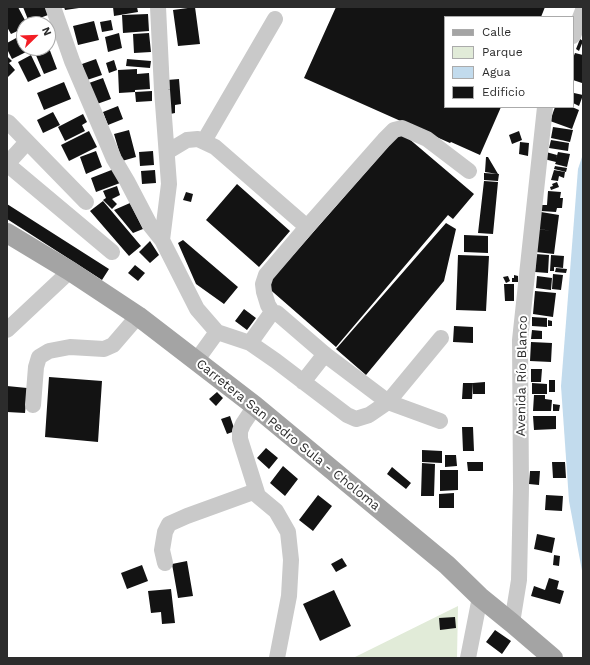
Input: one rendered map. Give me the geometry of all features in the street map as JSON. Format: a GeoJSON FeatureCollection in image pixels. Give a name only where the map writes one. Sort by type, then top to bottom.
{"type":"FeatureCollection","features":[{"type":"Feature","properties":{"kind":"main road","name":"Carretera San Pedro Sula - Choloma"},"geometry":{"type":"LineString","coordinates":[[7,233],[70,271],[138,316],[255,406],[447,565],[480,597],[553,658]]}},
{"type":"Feature","properties":{"kind":"street"},"geometry":{"type":"LineString","coordinates":[[53,7],[72,61],[114,159],[150,225],[162,240],[198,309],[216,332],[250,343],[347,415],[356,419],[369,415],[388,402],[441,338]]}},
{"type":"Feature","properties":{"kind":"street"},"geometry":{"type":"LineString","coordinates":[[158,7],[169,184],[162,240]]}},
{"type":"Feature","properties":{"kind":"street"},"geometry":{"type":"LineString","coordinates":[[574,33],[583,10]]}},
{"type":"Feature","properties":{"kind":"street"},"geometry":{"type":"LineString","coordinates":[[204,141],[275,19]]}},
{"type":"Feature","properties":{"kind":"street","name":"Avenida Río Blanco"},"geometry":{"type":"LineString","coordinates":[[512,623],[519,580],[521,488],[520,340],[545,108]]}},
{"type":"Feature","properties":{"kind":"street"},"geometry":{"type":"LineString","coordinates":[[7,122],[86,202]]}},
{"type":"Feature","properties":{"kind":"street"},"geometry":{"type":"LineString","coordinates":[[440,420],[388,402],[325,354],[277,313],[273,313],[268,305],[263,284],[266,275],[394,130],[402,128],[427,139],[469,171]]}},
{"type":"Feature","properties":{"kind":"street"},"geometry":{"type":"LineString","coordinates":[[167,152],[187,140],[198,138],[204,141],[215,147],[307,227]]}},
{"type":"Feature","properties":{"kind":"street"},"geometry":{"type":"LineString","coordinates":[[27,142],[7,164],[112,252]]}},
{"type":"Feature","properties":{"kind":"street"},"geometry":{"type":"LineString","coordinates":[[7,330],[70,271]]}},
{"type":"Feature","properties":{"kind":"street"},"geometry":{"type":"LineString","coordinates":[[250,343],[273,313]]}},
{"type":"Feature","properties":{"kind":"street"},"geometry":{"type":"LineString","coordinates":[[33,405],[36,367],[39,357],[49,351],[70,347],[104,349],[112,345],[138,316]]}},
{"type":"Feature","properties":{"kind":"street"},"geometry":{"type":"LineString","coordinates":[[196,361],[216,332]]}},
{"type":"Feature","properties":{"kind":"street"},"geometry":{"type":"LineString","coordinates":[[304,382],[325,354]]}},
{"type":"Feature","properties":{"kind":"street"},"geometry":{"type":"LineString","coordinates":[[255,406],[243,424],[240,431],[240,439],[258,496],[276,511],[288,532],[291,560],[289,596],[277,658]]}},
{"type":"Feature","properties":{"kind":"street"},"geometry":{"type":"LineString","coordinates":[[165,563],[162,550],[165,532],[169,524],[256,491]]}},
{"type":"Feature","properties":{"kind":"street"},"geometry":{"type":"LineString","coordinates":[[468,658],[480,597]]}},
{"type":"Feature","properties":{"kind":"green space"},"geometry":{"type":"Polygon","coordinates":[[[458,606],[457,658],[353,658],[458,606]]]}},
{"type":"Feature","properties":{"kind":"water"},"geometry":{"type":"Polygon","coordinates":[[[583,154],[583,576],[569,501],[561,386],[578,169],[583,154]]]}},
{"type":"Feature","properties":{"kind":"building"},"geometry":{"type":"Polygon","coordinates":[[[7,7],[18,7],[23,16],[16,16],[16,32],[11,34],[7,27],[7,7]]]}},
{"type":"Feature","properties":{"kind":"building"},"geometry":{"type":"Polygon","coordinates":[[[23,7],[45,7],[48,15],[45,16],[27,16],[23,7]]]}},
{"type":"Feature","properties":{"kind":"building"},"geometry":{"type":"Polygon","coordinates":[[[64,7],[79,7],[79,8],[65,10],[64,7]]]}},
{"type":"Feature","properties":{"kind":"building"},"geometry":{"type":"Polygon","coordinates":[[[113,7],[137,7],[138,12],[114,16],[113,7]]]}},
{"type":"Feature","properties":{"kind":"building"},"geometry":{"type":"Polygon","coordinates":[[[195,7],[200,44],[178,46],[173,10],[195,7]]]}},
{"type":"Feature","properties":{"kind":"building"},"geometry":{"type":"Polygon","coordinates":[[[336,7],[545,7],[541,16],[444,16],[444,108],[501,108],[480,155],[304,78],[336,7]]]}},
{"type":"Feature","properties":{"kind":"building"},"geometry":{"type":"Polygon","coordinates":[[[148,14],[149,31],[123,33],[122,15],[148,14]]]}},
{"type":"Feature","properties":{"kind":"building"},"geometry":{"type":"Polygon","coordinates":[[[111,20],[113,30],[102,32],[100,22],[111,20]]]}},
{"type":"Feature","properties":{"kind":"building"},"geometry":{"type":"Polygon","coordinates":[[[94,21],[99,40],[78,45],[73,26],[94,21]]]}},
{"type":"Feature","properties":{"kind":"building"},"geometry":{"type":"Polygon","coordinates":[[[119,33],[122,48],[108,52],[105,37],[119,33]]]}},
{"type":"Feature","properties":{"kind":"building"},"geometry":{"type":"Polygon","coordinates":[[[149,33],[151,52],[134,53],[133,34],[149,33]]]}},
{"type":"Feature","properties":{"kind":"building"},"geometry":{"type":"Polygon","coordinates":[[[16,38],[16,56],[18,56],[12,59],[7,49],[7,43],[16,38]]]}},
{"type":"Feature","properties":{"kind":"building"},"geometry":{"type":"Polygon","coordinates":[[[580,39],[583,41],[579,51],[576,49],[580,39]]]}},
{"type":"Feature","properties":{"kind":"building"},"geometry":{"type":"Polygon","coordinates":[[[575,53],[583,55],[582,83],[574,80],[575,53]]]}},
{"type":"Feature","properties":{"kind":"building"},"geometry":{"type":"Polygon","coordinates":[[[7,56],[12,61],[9,63],[15,70],[7,78],[7,56]]]}},
{"type":"Feature","properties":{"kind":"building"},"geometry":{"type":"Polygon","coordinates":[[[31,56],[41,76],[28,82],[18,62],[31,56]]]}},
{"type":"Feature","properties":{"kind":"building"},"geometry":{"type":"Polygon","coordinates":[[[36,56],[52,56],[57,69],[44,74],[36,56]]]}},
{"type":"Feature","properties":{"kind":"building"},"geometry":{"type":"Polygon","coordinates":[[[96,59],[102,75],[87,80],[82,64],[96,59]]]}},
{"type":"Feature","properties":{"kind":"building"},"geometry":{"type":"Polygon","coordinates":[[[127,59],[151,61],[150,68],[126,66],[127,59]]]}},
{"type":"Feature","properties":{"kind":"building"},"geometry":{"type":"Polygon","coordinates":[[[114,60],[117,70],[109,73],[106,63],[114,60]]]}},
{"type":"Feature","properties":{"kind":"building"},"geometry":{"type":"Polygon","coordinates":[[[137,69],[137,74],[149,73],[150,89],[119,93],[118,70],[137,69]]]}},
{"type":"Feature","properties":{"kind":"building"},"geometry":{"type":"Polygon","coordinates":[[[103,78],[111,99],[97,104],[89,83],[103,78]]]}},
{"type":"Feature","properties":{"kind":"building"},"geometry":{"type":"Polygon","coordinates":[[[179,79],[181,104],[175,105],[175,113],[170,114],[167,80],[179,79]]]}},
{"type":"Feature","properties":{"kind":"building"},"geometry":{"type":"Polygon","coordinates":[[[64,82],[71,99],[44,110],[37,93],[64,82]]]}},
{"type":"Feature","properties":{"kind":"building"},"geometry":{"type":"Polygon","coordinates":[[[152,91],[152,101],[136,102],[135,92],[152,91]]]}},
{"type":"Feature","properties":{"kind":"building"},"geometry":{"type":"Polygon","coordinates":[[[574,93],[583,95],[579,106],[574,104],[574,93]]]}},
{"type":"Feature","properties":{"kind":"building"},"geometry":{"type":"Polygon","coordinates":[[[118,106],[123,119],[108,125],[103,112],[118,106]]]}},
{"type":"Feature","properties":{"kind":"building"},"geometry":{"type":"Polygon","coordinates":[[[555,108],[574,108],[579,110],[572,129],[550,121],[555,108]]]}},
{"type":"Feature","properties":{"kind":"building"},"geometry":{"type":"Polygon","coordinates":[[[53,112],[60,125],[43,133],[37,120],[53,112]]]}},
{"type":"Feature","properties":{"kind":"building"},"geometry":{"type":"Polygon","coordinates":[[[83,114],[87,122],[82,125],[85,131],[65,141],[58,127],[83,114]]]}},
{"type":"Feature","properties":{"kind":"building"},"geometry":{"type":"Polygon","coordinates":[[[553,127],[573,130],[570,142],[551,138],[553,127]]]}},
{"type":"Feature","properties":{"kind":"building"},"geometry":{"type":"Polygon","coordinates":[[[129,130],[136,157],[122,161],[114,134],[129,130]]]}},
{"type":"Feature","properties":{"kind":"building"},"geometry":{"type":"Polygon","coordinates":[[[89,131],[97,147],[69,161],[61,145],[89,131]]]}},
{"type":"Feature","properties":{"kind":"building"},"geometry":{"type":"Polygon","coordinates":[[[519,131],[522,140],[512,144],[509,135],[519,131]]]}},
{"type":"Feature","properties":{"kind":"building"},"geometry":{"type":"Polygon","coordinates":[[[401,132],[474,194],[453,219],[448,215],[336,347],[266,286],[401,132]]]}},
{"type":"Feature","properties":{"kind":"building"},"geometry":{"type":"Polygon","coordinates":[[[551,140],[569,143],[568,151],[549,148],[551,140]]]}},
{"type":"Feature","properties":{"kind":"building"},"geometry":{"type":"Polygon","coordinates":[[[520,142],[529,143],[528,156],[519,154],[520,142]]]}},
{"type":"Feature","properties":{"kind":"building"},"geometry":{"type":"Polygon","coordinates":[[[96,151],[102,167],[86,174],[80,157],[96,151]]]}},
{"type":"Feature","properties":{"kind":"building"},"geometry":{"type":"Polygon","coordinates":[[[153,151],[154,165],[140,166],[139,152],[153,151]]]}},
{"type":"Feature","properties":{"kind":"building"},"geometry":{"type":"Polygon","coordinates":[[[546,152],[557,155],[556,159],[558,152],[570,154],[567,167],[544,159],[546,152]]]}},
{"type":"Feature","properties":{"kind":"building"},"geometry":{"type":"Polygon","coordinates":[[[486,157],[488,157],[498,174],[485,172],[486,157]]]}},
{"type":"Feature","properties":{"kind":"building"},"geometry":{"type":"Polygon","coordinates":[[[555,166],[567,168],[566,172],[554,169],[555,166]]]}},
{"type":"Feature","properties":{"kind":"building"},"geometry":{"type":"Polygon","coordinates":[[[114,169],[120,183],[96,192],[91,178],[114,169]]]}},
{"type":"Feature","properties":{"kind":"building"},"geometry":{"type":"Polygon","coordinates":[[[155,170],[156,183],[142,184],[141,171],[155,170]]]}},
{"type":"Feature","properties":{"kind":"building"},"geometry":{"type":"Polygon","coordinates":[[[554,170],[565,172],[564,178],[559,176],[558,181],[551,180],[554,170]]]}},
{"type":"Feature","properties":{"kind":"building"},"geometry":{"type":"Polygon","coordinates":[[[484,173],[499,174],[498,181],[484,180],[484,173]]]}},
{"type":"Feature","properties":{"kind":"building"},"geometry":{"type":"Polygon","coordinates":[[[484,181],[498,182],[493,234],[478,233],[484,181]]]}},
{"type":"Feature","properties":{"kind":"building"},"geometry":{"type":"Polygon","coordinates":[[[557,182],[559,187],[551,190],[550,187],[553,186],[552,184],[557,182]]]}},
{"type":"Feature","properties":{"kind":"building"},"geometry":{"type":"Polygon","coordinates":[[[237,184],[290,231],[259,267],[206,220],[237,184]]]}},
{"type":"Feature","properties":{"kind":"building"},"geometry":{"type":"Polygon","coordinates":[[[117,186],[120,195],[112,199],[117,204],[112,209],[103,200],[106,198],[103,191],[117,186]]]}},
{"type":"Feature","properties":{"kind":"building"},"geometry":{"type":"Polygon","coordinates":[[[548,191],[561,192],[560,198],[563,198],[562,208],[557,208],[556,212],[541,211],[542,205],[547,205],[548,191]]]}},
{"type":"Feature","properties":{"kind":"building"},"geometry":{"type":"Polygon","coordinates":[[[186,192],[193,194],[191,202],[183,200],[186,192]]]}},
{"type":"Feature","properties":{"kind":"building"},"geometry":{"type":"Polygon","coordinates":[[[103,201],[141,246],[129,256],[90,211],[103,201]]]}},
{"type":"Feature","properties":{"kind":"building"},"geometry":{"type":"Polygon","coordinates":[[[130,203],[143,229],[133,233],[114,210],[130,203]]]}},
{"type":"Feature","properties":{"kind":"building"},"geometry":{"type":"Polygon","coordinates":[[[7,204],[109,269],[102,280],[7,219],[7,204]]]}},
{"type":"Feature","properties":{"kind":"building"},"geometry":{"type":"Polygon","coordinates":[[[541,212],[559,215],[554,254],[536,252],[538,229],[552,231],[539,229],[541,212]]]}},
{"type":"Feature","properties":{"kind":"building"},"geometry":{"type":"Polygon","coordinates":[[[446,223],[456,229],[444,281],[366,375],[336,349],[446,223]]]}},
{"type":"Feature","properties":{"kind":"building"},"geometry":{"type":"Polygon","coordinates":[[[464,235],[488,236],[488,253],[464,252],[464,235]]]}},
{"type":"Feature","properties":{"kind":"building"},"geometry":{"type":"Polygon","coordinates":[[[183,240],[238,287],[224,304],[196,284],[178,243],[183,240]]]}},
{"type":"Feature","properties":{"kind":"building"},"geometry":{"type":"Polygon","coordinates":[[[150,241],[159,255],[150,263],[139,252],[150,241]]]}},
{"type":"Feature","properties":{"kind":"building"},"geometry":{"type":"Polygon","coordinates":[[[536,254],[549,255],[548,273],[535,272],[536,254]]]}},
{"type":"Feature","properties":{"kind":"building"},"geometry":{"type":"Polygon","coordinates":[[[458,255],[489,256],[486,311],[456,310],[458,255]]]}},
{"type":"Feature","properties":{"kind":"building"},"geometry":{"type":"Polygon","coordinates":[[[551,255],[564,256],[563,268],[554,267],[554,271],[550,271],[551,255]]]}},
{"type":"Feature","properties":{"kind":"building"},"geometry":{"type":"Polygon","coordinates":[[[135,265],[145,273],[138,281],[128,273],[135,265]]]}},
{"type":"Feature","properties":{"kind":"building"},"geometry":{"type":"Polygon","coordinates":[[[556,268],[567,269],[566,273],[555,272],[556,268]]]}},
{"type":"Feature","properties":{"kind":"building"},"geometry":{"type":"Polygon","coordinates":[[[553,274],[563,275],[561,290],[552,289],[553,274]]]}},
{"type":"Feature","properties":{"kind":"building"},"geometry":{"type":"Polygon","coordinates":[[[514,275],[518,276],[518,282],[512,282],[514,275]]]}},
{"type":"Feature","properties":{"kind":"building"},"geometry":{"type":"Polygon","coordinates":[[[508,276],[510,281],[506,283],[503,277],[508,276]]]}},
{"type":"Feature","properties":{"kind":"building"},"geometry":{"type":"Polygon","coordinates":[[[537,276],[552,278],[551,290],[536,288],[537,276]]]}},
{"type":"Feature","properties":{"kind":"building"},"geometry":{"type":"Polygon","coordinates":[[[504,284],[514,284],[514,301],[505,301],[504,284]]]}},
{"type":"Feature","properties":{"kind":"building"},"geometry":{"type":"Polygon","coordinates":[[[535,291],[556,293],[553,317],[533,314],[535,291]]]}},
{"type":"Feature","properties":{"kind":"building"},"geometry":{"type":"Polygon","coordinates":[[[244,309],[256,318],[247,330],[235,321],[244,309]]]}},
{"type":"Feature","properties":{"kind":"building"},"geometry":{"type":"Polygon","coordinates":[[[532,317],[547,318],[547,327],[532,326],[532,317]]]}},
{"type":"Feature","properties":{"kind":"building"},"geometry":{"type":"Polygon","coordinates":[[[548,320],[552,321],[552,326],[548,326],[548,320]]]}},
{"type":"Feature","properties":{"kind":"building"},"geometry":{"type":"Polygon","coordinates":[[[454,326],[473,327],[473,343],[453,342],[454,326]]]}},
{"type":"Feature","properties":{"kind":"building"},"geometry":{"type":"Polygon","coordinates":[[[532,330],[542,331],[542,339],[531,339],[532,330]]]}},
{"type":"Feature","properties":{"kind":"building"},"geometry":{"type":"Polygon","coordinates":[[[531,342],[552,343],[551,362],[530,361],[531,342]]]}},
{"type":"Feature","properties":{"kind":"building"},"geometry":{"type":"Polygon","coordinates":[[[531,369],[542,369],[541,382],[531,382],[531,369]]]}},
{"type":"Feature","properties":{"kind":"building"},"geometry":{"type":"Polygon","coordinates":[[[49,377],[102,381],[98,442],[45,437],[49,377]]]}},
{"type":"Feature","properties":{"kind":"building"},"geometry":{"type":"Polygon","coordinates":[[[549,380],[555,380],[555,392],[549,392],[549,380]]]}},
{"type":"Feature","properties":{"kind":"building"},"geometry":{"type":"Polygon","coordinates":[[[485,382],[485,394],[473,394],[473,383],[485,382]]]}},
{"type":"Feature","properties":{"kind":"building"},"geometry":{"type":"Polygon","coordinates":[[[463,383],[473,383],[472,399],[462,399],[463,383]]]}},
{"type":"Feature","properties":{"kind":"building"},"geometry":{"type":"Polygon","coordinates":[[[532,383],[547,384],[547,394],[532,394],[532,383]]]}},
{"type":"Feature","properties":{"kind":"building"},"geometry":{"type":"Polygon","coordinates":[[[7,386],[27,388],[25,413],[7,412],[7,386]]]}},
{"type":"Feature","properties":{"kind":"building"},"geometry":{"type":"Polygon","coordinates":[[[217,392],[223,398],[216,406],[209,399],[217,392]]]}},
{"type":"Feature","properties":{"kind":"building"},"geometry":{"type":"Polygon","coordinates":[[[534,395],[545,395],[545,399],[552,400],[551,411],[533,411],[534,395]]]}},
{"type":"Feature","properties":{"kind":"building"},"geometry":{"type":"Polygon","coordinates":[[[553,404],[560,405],[559,411],[553,411],[553,404]]]}},
{"type":"Feature","properties":{"kind":"building"},"geometry":{"type":"Polygon","coordinates":[[[230,416],[235,431],[227,434],[221,419],[230,416]]]}},
{"type":"Feature","properties":{"kind":"building"},"geometry":{"type":"Polygon","coordinates":[[[533,416],[556,416],[556,429],[534,430],[533,416]]]}},
{"type":"Feature","properties":{"kind":"building"},"geometry":{"type":"Polygon","coordinates":[[[462,427],[473,427],[474,451],[463,451],[462,427]]]}},
{"type":"Feature","properties":{"kind":"building"},"geometry":{"type":"Polygon","coordinates":[[[266,448],[278,458],[269,469],[257,458],[266,448]]]}},
{"type":"Feature","properties":{"kind":"building"},"geometry":{"type":"Polygon","coordinates":[[[422,450],[442,451],[442,463],[422,462],[422,450]]]}},
{"type":"Feature","properties":{"kind":"building"},"geometry":{"type":"Polygon","coordinates":[[[445,455],[456,455],[457,466],[445,467],[445,455]]]}},
{"type":"Feature","properties":{"kind":"building"},"geometry":{"type":"Polygon","coordinates":[[[467,462],[483,462],[483,471],[468,471],[467,462]]]}},
{"type":"Feature","properties":{"kind":"building"},"geometry":{"type":"Polygon","coordinates":[[[552,462],[565,462],[566,478],[553,478],[552,462]]]}},
{"type":"Feature","properties":{"kind":"building"},"geometry":{"type":"Polygon","coordinates":[[[422,463],[435,464],[434,496],[421,496],[422,463]]]}},
{"type":"Feature","properties":{"kind":"building"},"geometry":{"type":"Polygon","coordinates":[[[283,466],[298,479],[285,496],[270,483],[283,466]]]}},
{"type":"Feature","properties":{"kind":"building"},"geometry":{"type":"Polygon","coordinates":[[[392,467],[411,483],[406,489],[387,474],[392,467]]]}},
{"type":"Feature","properties":{"kind":"building"},"geometry":{"type":"Polygon","coordinates":[[[440,470],[458,470],[458,490],[440,491],[440,470]]]}},
{"type":"Feature","properties":{"kind":"building"},"geometry":{"type":"Polygon","coordinates":[[[530,471],[540,471],[539,485],[529,484],[530,471]]]}},
{"type":"Feature","properties":{"kind":"building"},"geometry":{"type":"Polygon","coordinates":[[[454,493],[454,508],[439,508],[439,494],[454,493]]]}},
{"type":"Feature","properties":{"kind":"building"},"geometry":{"type":"Polygon","coordinates":[[[318,495],[332,506],[313,531],[299,520],[318,495]]]}},
{"type":"Feature","properties":{"kind":"building"},"geometry":{"type":"Polygon","coordinates":[[[546,495],[563,496],[562,511],[545,510],[546,495]]]}},
{"type":"Feature","properties":{"kind":"building"},"geometry":{"type":"Polygon","coordinates":[[[537,534],[555,538],[552,553],[534,549],[537,534]]]}},
{"type":"Feature","properties":{"kind":"building"},"geometry":{"type":"Polygon","coordinates":[[[554,555],[560,556],[559,566],[553,565],[554,555]]]}},
{"type":"Feature","properties":{"kind":"building"},"geometry":{"type":"Polygon","coordinates":[[[342,558],[347,566],[336,572],[331,564],[342,558]]]}},
{"type":"Feature","properties":{"kind":"building"},"geometry":{"type":"Polygon","coordinates":[[[187,561],[193,596],[178,598],[172,564],[187,561]]]}},
{"type":"Feature","properties":{"kind":"building"},"geometry":{"type":"Polygon","coordinates":[[[142,565],[148,581],[127,589],[121,573],[142,565]]]}},
{"type":"Feature","properties":{"kind":"building"},"geometry":{"type":"Polygon","coordinates":[[[549,578],[559,581],[557,589],[564,591],[560,604],[531,596],[534,586],[545,590],[549,578]]]}},
{"type":"Feature","properties":{"kind":"building"},"geometry":{"type":"Polygon","coordinates":[[[171,589],[175,623],[162,624],[161,612],[151,613],[148,591],[171,589]]]}},
{"type":"Feature","properties":{"kind":"building"},"geometry":{"type":"Polygon","coordinates":[[[334,590],[351,626],[320,641],[303,604],[334,590]]]}},
{"type":"Feature","properties":{"kind":"building"},"geometry":{"type":"Polygon","coordinates":[[[455,617],[456,628],[440,630],[439,618],[455,617]]]}},
{"type":"Feature","properties":{"kind":"building"},"geometry":{"type":"Polygon","coordinates":[[[495,630],[511,641],[502,654],[486,642],[495,630]]]}}]}
